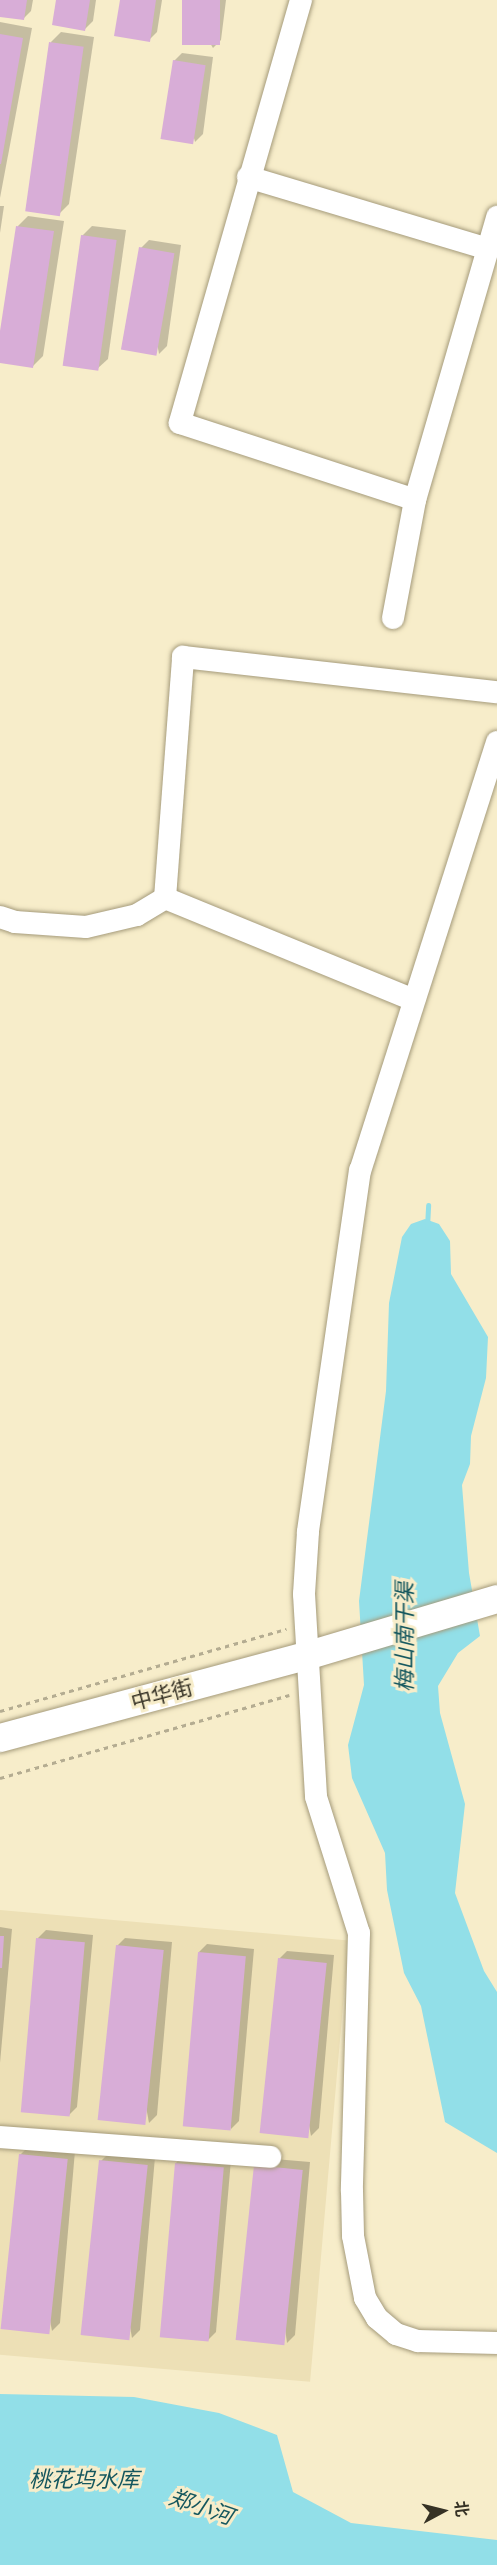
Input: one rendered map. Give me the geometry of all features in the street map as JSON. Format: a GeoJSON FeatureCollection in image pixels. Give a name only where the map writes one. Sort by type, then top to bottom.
{"type":"FeatureCollection","features":[{"type":"Feature","properties":{"kind":"main road","name":"中华街"},"geometry":{"type":"LineString","coordinates":[[0,1738],[315,1654],[497,1599]]}},
{"type":"Feature","properties":{"kind":"street"},"geometry":{"type":"LineString","coordinates":[[301,0],[248,177],[180,423],[415,500]]}},
{"type":"Feature","properties":{"kind":"street"},"geometry":{"type":"LineString","coordinates":[[248,177],[488,249]]}},
{"type":"Feature","properties":{"kind":"street"},"geometry":{"type":"LineString","coordinates":[[393,618],[415,500],[497,217]]}},
{"type":"Feature","properties":{"kind":"street"},"geometry":{"type":"LineString","coordinates":[[165,898],[183,657],[497,692]]}},
{"type":"Feature","properties":{"kind":"street"},"geometry":{"type":"LineString","coordinates":[[497,742],[360,1170],[308,1532],[315,1654],[316,1797],[358,1933],[351,2191],[353,2235],[365,2298],[377,2318],[396,2334],[418,2342],[497,2343]]}},
{"type":"Feature","properties":{"kind":"street"},"geometry":{"type":"LineString","coordinates":[[0,917],[15,922],[86,927],[137,915],[165,898]]}},
{"type":"Feature","properties":{"kind":"street"},"geometry":{"type":"LineString","coordinates":[[165,898],[414,1000]]}},
{"type":"Feature","properties":{"kind":"street"},"geometry":{"type":"LineString","coordinates":[[0,2137],[270,2157]]}},
{"type":"Feature","properties":{"kind":"shaded area"},"geometry":{"type":"Polygon","coordinates":[[[0,1910],[349,1941],[310,2382],[0,2355],[0,1910]]]}},
{"type":"Feature","properties":{"kind":"water"},"geometry":{"type":"Polygon","coordinates":[[[425,1219],[439,1224],[450,1241],[451,1274],[488,1337],[486,1378],[471,1436],[470,1464],[462,1485],[469,1573],[480,1636],[458,1653],[438,1686],[440,1713],[465,1804],[455,1893],[484,1971],[497,1992],[497,2153],[445,2122],[421,2006],[404,1973],[387,1890],[385,1853],[352,1778],[348,1745],[364,1685],[359,1601],[386,1391],[389,1303],[402,1237],[411,1224],[425,1219]]]}},
{"type":"Feature","properties":{"kind":"water","name":"桃花坞水库"},"geometry":{"type":"Polygon","coordinates":[[[0,2394],[134,2397],[219,2413],[277,2435],[293,2492],[351,2523],[497,2540],[497,2565],[0,2565],[0,2394]]]}},
{"type":"Feature","properties":{"kind":"building"},"geometry":{"type":"Polygon","coordinates":[[[0,0],[27,0],[24,20],[0,17],[0,0]]]}},
{"type":"Feature","properties":{"kind":"building"},"geometry":{"type":"Polygon","coordinates":[[[56,0],[90,0],[85,31],[52,25],[56,0]]]}},
{"type":"Feature","properties":{"kind":"building"},"geometry":{"type":"Polygon","coordinates":[[[120,0],[156,0],[150,42],[114,36],[120,0]]]}},
{"type":"Feature","properties":{"kind":"building"},"geometry":{"type":"Polygon","coordinates":[[[182,0],[220,0],[220,45],[182,45],[182,0]]]}},
{"type":"Feature","properties":{"kind":"building"},"geometry":{"type":"Polygon","coordinates":[[[0,34],[23,38],[1,164],[0,164],[0,34]]]}},
{"type":"Feature","properties":{"kind":"building"},"geometry":{"type":"Polygon","coordinates":[[[49,42],[84,47],[60,216],[25,211],[49,42]]]}},
{"type":"Feature","properties":{"kind":"building"},"geometry":{"type":"Polygon","coordinates":[[[173,60],[206,65],[193,144],[160,139],[173,60]]]}},
{"type":"Feature","properties":{"kind":"building"},"geometry":{"type":"Polygon","coordinates":[[[16,226],[54,231],[33,368],[0,363],[0,331],[16,226]]]}},
{"type":"Feature","properties":{"kind":"building"},"geometry":{"type":"Polygon","coordinates":[[[81,235],[117,240],[98,371],[63,366],[81,235]]]}},
{"type":"Feature","properties":{"kind":"building"},"geometry":{"type":"Polygon","coordinates":[[[139,247],[174,253],[156,356],[121,349],[139,247]]]}},
{"type":"Feature","properties":{"kind":"building"},"geometry":{"type":"Polygon","coordinates":[[[0,1936],[4,1936],[2,1968],[0,1968],[0,1936]]]}},
{"type":"Feature","properties":{"kind":"building"},"geometry":{"type":"Polygon","coordinates":[[[36,1938],[85,1942],[70,2117],[21,2112],[36,1938]]]}},
{"type":"Feature","properties":{"kind":"building"},"geometry":{"type":"Polygon","coordinates":[[[116,1945],[164,1950],[145,2125],[98,2120],[116,1945]]]}},
{"type":"Feature","properties":{"kind":"building"},"geometry":{"type":"Polygon","coordinates":[[[198,1952],[246,1956],[231,2131],[183,2126],[198,1952]]]}},
{"type":"Feature","properties":{"kind":"building"},"geometry":{"type":"Polygon","coordinates":[[[278,1958],[327,1963],[308,2138],[260,2133],[278,1958]]]}},
{"type":"Feature","properties":{"kind":"building"},"geometry":{"type":"Polygon","coordinates":[[[19,2154],[68,2159],[49,2334],[1,2329],[19,2154]]]}},
{"type":"Feature","properties":{"kind":"building"},"geometry":{"type":"Polygon","coordinates":[[[99,2160],[148,2165],[129,2340],[81,2335],[99,2160]]]}},
{"type":"Feature","properties":{"kind":"building"},"geometry":{"type":"Polygon","coordinates":[[[175,2163],[224,2167],[209,2342],[160,2337],[175,2163]]]}},
{"type":"Feature","properties":{"kind":"building"},"geometry":{"type":"Polygon","coordinates":[[[254,2165],[303,2170],[284,2345],[236,2340],[254,2165]]]}},
{"type":"Feature","properties":{"kind":"waterway","name":"梅山南干渠"},"geometry":{"type":"LineString","coordinates":[[427,1227],[428,1205]]}},
{"type":"Feature","properties":{"kind":"water label","name":"郑小河"},"geometry":{"type":"Point","coordinates":[201,2507]}}]}
